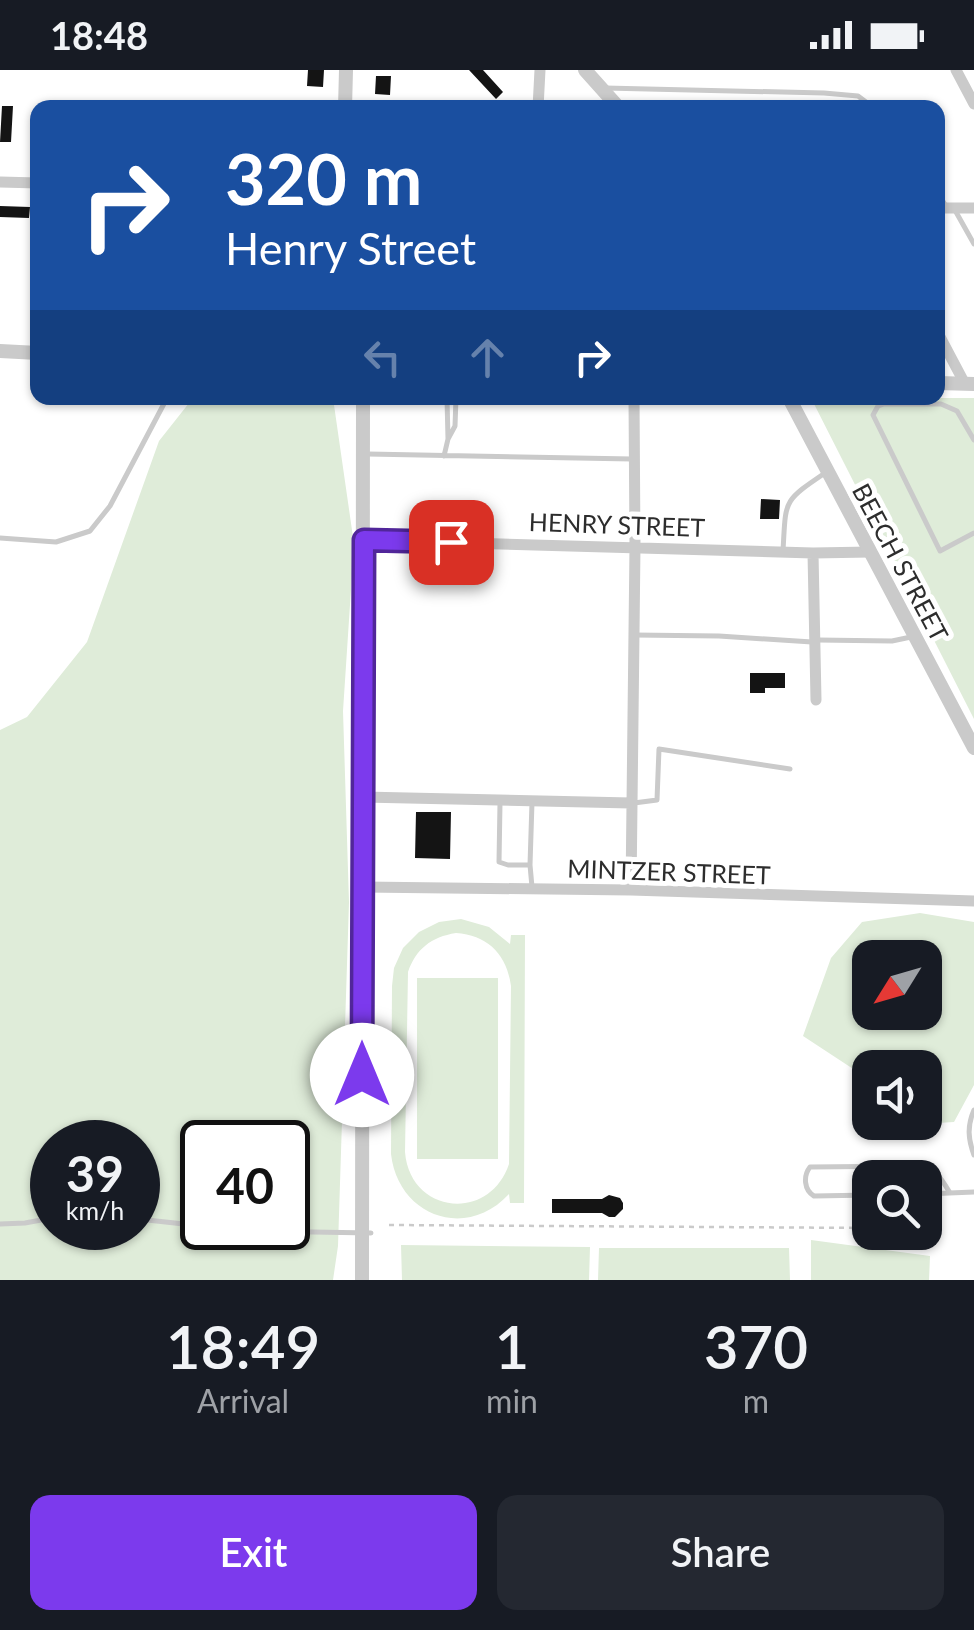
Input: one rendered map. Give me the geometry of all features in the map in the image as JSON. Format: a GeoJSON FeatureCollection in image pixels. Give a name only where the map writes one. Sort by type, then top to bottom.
{"type":"FeatureCollection","features":[{"type":"Feature","properties":{"kind":"street"},"geometry":{"type":"LineString","coordinates":[[345,100],[346,70]]}},
{"type":"Feature","properties":{"kind":"street"},"geometry":{"type":"LineString","coordinates":[[538,100],[540,70]]}},
{"type":"Feature","properties":{"kind":"street"},"geometry":{"type":"LineString","coordinates":[[585,70],[612,100]]}},
{"type":"Feature","properties":{"kind":"street"},"geometry":{"type":"LineString","coordinates":[[956,70],[974,104]]}},
{"type":"Feature","properties":{"kind":"street"},"geometry":{"type":"LineString","coordinates":[[0,182],[30,182]]}},
{"type":"Feature","properties":{"kind":"street"},"geometry":{"type":"LineString","coordinates":[[946,208],[974,208]]}},
{"type":"Feature","properties":{"kind":"street"},"geometry":{"type":"LineString","coordinates":[[945,344],[969,384]]}},
{"type":"Feature","properties":{"kind":"street"},"geometry":{"type":"LineString","coordinates":[[0,351],[30,353]]}},
{"type":"Feature","properties":{"kind":"street"},"geometry":{"type":"LineString","coordinates":[[362,1280],[367,1232],[362,887],[363,405]]}},
{"type":"Feature","properties":{"kind":"street"},"geometry":{"type":"LineString","coordinates":[[631,890],[634,405]]}},
{"type":"Feature","properties":{"kind":"street","name":"BEECH STREET"},"geometry":{"type":"LineString","coordinates":[[793,405],[974,748]]}},
{"type":"Feature","properties":{"kind":"street","name":"HENRY STREET"},"geometry":{"type":"LineString","coordinates":[[364,540],[870,552]]}},
{"type":"Feature","properties":{"kind":"street"},"geometry":{"type":"LineString","coordinates":[[813,552],[816,700]]}},
{"type":"Feature","properties":{"kind":"street"},"geometry":{"type":"LineString","coordinates":[[363,797],[632,803]]}},
{"type":"Feature","properties":{"kind":"street","name":"MINTZER STREET"},"geometry":{"type":"LineString","coordinates":[[362,887],[631,890],[974,901]]}},
{"type":"Feature","properties":{"kind":"lane"},"geometry":{"type":"LineString","coordinates":[[602,88],[824,93],[858,96],[863,100]]}},
{"type":"Feature","properties":{"kind":"lane"},"geometry":{"type":"LineString","coordinates":[[946,208],[974,244]]}},
{"type":"Feature","properties":{"kind":"lane"},"geometry":{"type":"LineString","coordinates":[[0,538],[56,542],[90,531],[110,506],[163,405]]}},
{"type":"Feature","properties":{"kind":"lane"},"geometry":{"type":"LineString","coordinates":[[447,405],[448,440]]}},
{"type":"Feature","properties":{"kind":"lane"},"geometry":{"type":"LineString","coordinates":[[444,456],[455,426],[456,405]]}},
{"type":"Feature","properties":{"kind":"lane"},"geometry":{"type":"LineString","coordinates":[[881,405],[873,418],[940,551],[974,533]]}},
{"type":"Feature","properties":{"kind":"lane"},"geometry":{"type":"LineString","coordinates":[[943,405],[957,411],[974,440]]}},
{"type":"Feature","properties":{"kind":"lane"},"geometry":{"type":"LineString","coordinates":[[364,454],[635,459]]}},
{"type":"Feature","properties":{"kind":"lane"},"geometry":{"type":"LineString","coordinates":[[783,552],[788,504],[794,494],[828,472]]}},
{"type":"Feature","properties":{"kind":"lane"},"geometry":{"type":"LineString","coordinates":[[634,635],[815,641],[915,636]]}},
{"type":"Feature","properties":{"kind":"lane"},"geometry":{"type":"LineString","coordinates":[[632,803],[657,800],[659,749],[790,769]]}},
{"type":"Feature","properties":{"kind":"lane"},"geometry":{"type":"LineString","coordinates":[[500,800],[499,862],[530,865]]}},
{"type":"Feature","properties":{"kind":"lane"},"geometry":{"type":"LineString","coordinates":[[532,800],[532,889]]}},
{"type":"Feature","properties":{"kind":"lane"},"geometry":{"type":"LineString","coordinates":[[974,1110],[968,1134],[974,1155]]}},
{"type":"Feature","properties":{"kind":"lane"},"geometry":{"type":"LineString","coordinates":[[852,1167],[810,1167],[806,1187],[814,1196],[852,1195]]}},
{"type":"Feature","properties":{"kind":"lane"},"geometry":{"type":"LineString","coordinates":[[942,1180],[950,1193]]}},
{"type":"Feature","properties":{"kind":"lane"},"geometry":{"type":"LineString","coordinates":[[942,1193],[974,1192]]}},
{"type":"Feature","properties":{"kind":"lane"},"geometry":{"type":"LineString","coordinates":[[0,1224],[30,1222]]}},
{"type":"Feature","properties":{"kind":"lane"},"geometry":{"type":"LineString","coordinates":[[310,1232],[367,1232]]}},
{"type":"Feature","properties":{"kind":"path"},"geometry":{"type":"LineString","coordinates":[[389,1225],[852,1228]]}},
{"type":"Feature","properties":{"kind":"green space"},"geometry":{"type":"Polygon","coordinates":[[[945,398],[974,398],[974,719],[815,405],[945,405],[945,398]]]}},
{"type":"Feature","properties":{"kind":"green space"},"geometry":{"type":"Polygon","coordinates":[[[187,405],[334,405],[354,544],[343,711],[349,902],[338,1246],[333,1280],[0,1280],[0,730],[27,717],[87,642],[159,441],[187,405]]]}},
{"type":"Feature","properties":{"kind":"green space"},"geometry":{"type":"Polygon","coordinates":[[[920,913],[974,922],[974,1085],[954,1122],[942,1123],[942,1050],[852,1050],[852,1068],[803,1036],[831,958],[862,922],[920,913]]]}},
{"type":"Feature","properties":{"kind":"green space"},"geometry":{"type":"Polygon","coordinates":[[[461,919],[489,927],[510,944],[511,935],[525,935],[524,1203],[510,1203],[509,1194],[492,1208],[455,1218],[437,1215],[406,1193],[391,1154],[394,968],[403,948],[419,932],[439,922],[461,919]],[[456,933],[432,941],[415,957],[408,972],[405,1152],[410,1173],[421,1188],[435,1199],[451,1203],[485,1196],[499,1183],[509,1164],[509,975],[494,949],[456,933]]]}},
{"type":"Feature","properties":{"kind":"green space"},"geometry":{"type":"Polygon","coordinates":[[[417,978],[498,978],[498,1159],[417,1159],[417,978]]]}},
{"type":"Feature","properties":{"kind":"green space"},"geometry":{"type":"Polygon","coordinates":[[[811,1240],[852,1246],[852,1250],[930,1256],[929,1280],[811,1280],[811,1240]]]}},
{"type":"Feature","properties":{"kind":"green space"},"geometry":{"type":"Polygon","coordinates":[[[401,1245],[590,1247],[589,1280],[402,1280],[401,1245]]]}},
{"type":"Feature","properties":{"kind":"green space"},"geometry":{"type":"Polygon","coordinates":[[[599,1248],[789,1248],[790,1280],[598,1280],[599,1248]]]}},
{"type":"Feature","properties":{"kind":"building"},"geometry":{"type":"Polygon","coordinates":[[[308,70],[324,70],[323,87],[307,86],[308,70]]]}},
{"type":"Feature","properties":{"kind":"building"},"geometry":{"type":"Polygon","coordinates":[[[469,70],[483,70],[503,92],[496,99],[469,70]]]}},
{"type":"Feature","properties":{"kind":"building"},"geometry":{"type":"Polygon","coordinates":[[[376,76],[391,76],[390,95],[375,94],[376,76]]]}},
{"type":"Feature","properties":{"kind":"building"},"geometry":{"type":"Polygon","coordinates":[[[2,106],[13,106],[11,142],[0,142],[2,106]]]}},
{"type":"Feature","properties":{"kind":"building"},"geometry":{"type":"Polygon","coordinates":[[[0,206],[30,207],[29,218],[0,217],[0,206]]]}},
{"type":"Feature","properties":{"kind":"building"},"geometry":{"type":"Polygon","coordinates":[[[761,499],[780,500],[779,519],[760,519],[761,499]]]}},
{"type":"Feature","properties":{"kind":"building"},"geometry":{"type":"Polygon","coordinates":[[[750,673],[785,673],[785,688],[750,693],[750,673]]]}},
{"type":"Feature","properties":{"kind":"building"},"geometry":{"type":"Polygon","coordinates":[[[416,812],[451,812],[450,859],[415,858],[416,812]]]}},
{"type":"Feature","properties":{"kind":"building"},"geometry":{"type":"Polygon","coordinates":[[[609,1195],[623,1203],[615,1217],[602,1213],[552,1213],[552,1199],[602,1199],[609,1195]]]}},
{"type":"Feature","properties":{"kind":"route"},"geometry":{"type":"LineString","coordinates":[[362,1075],[364,540],[451,542]]}}]}
